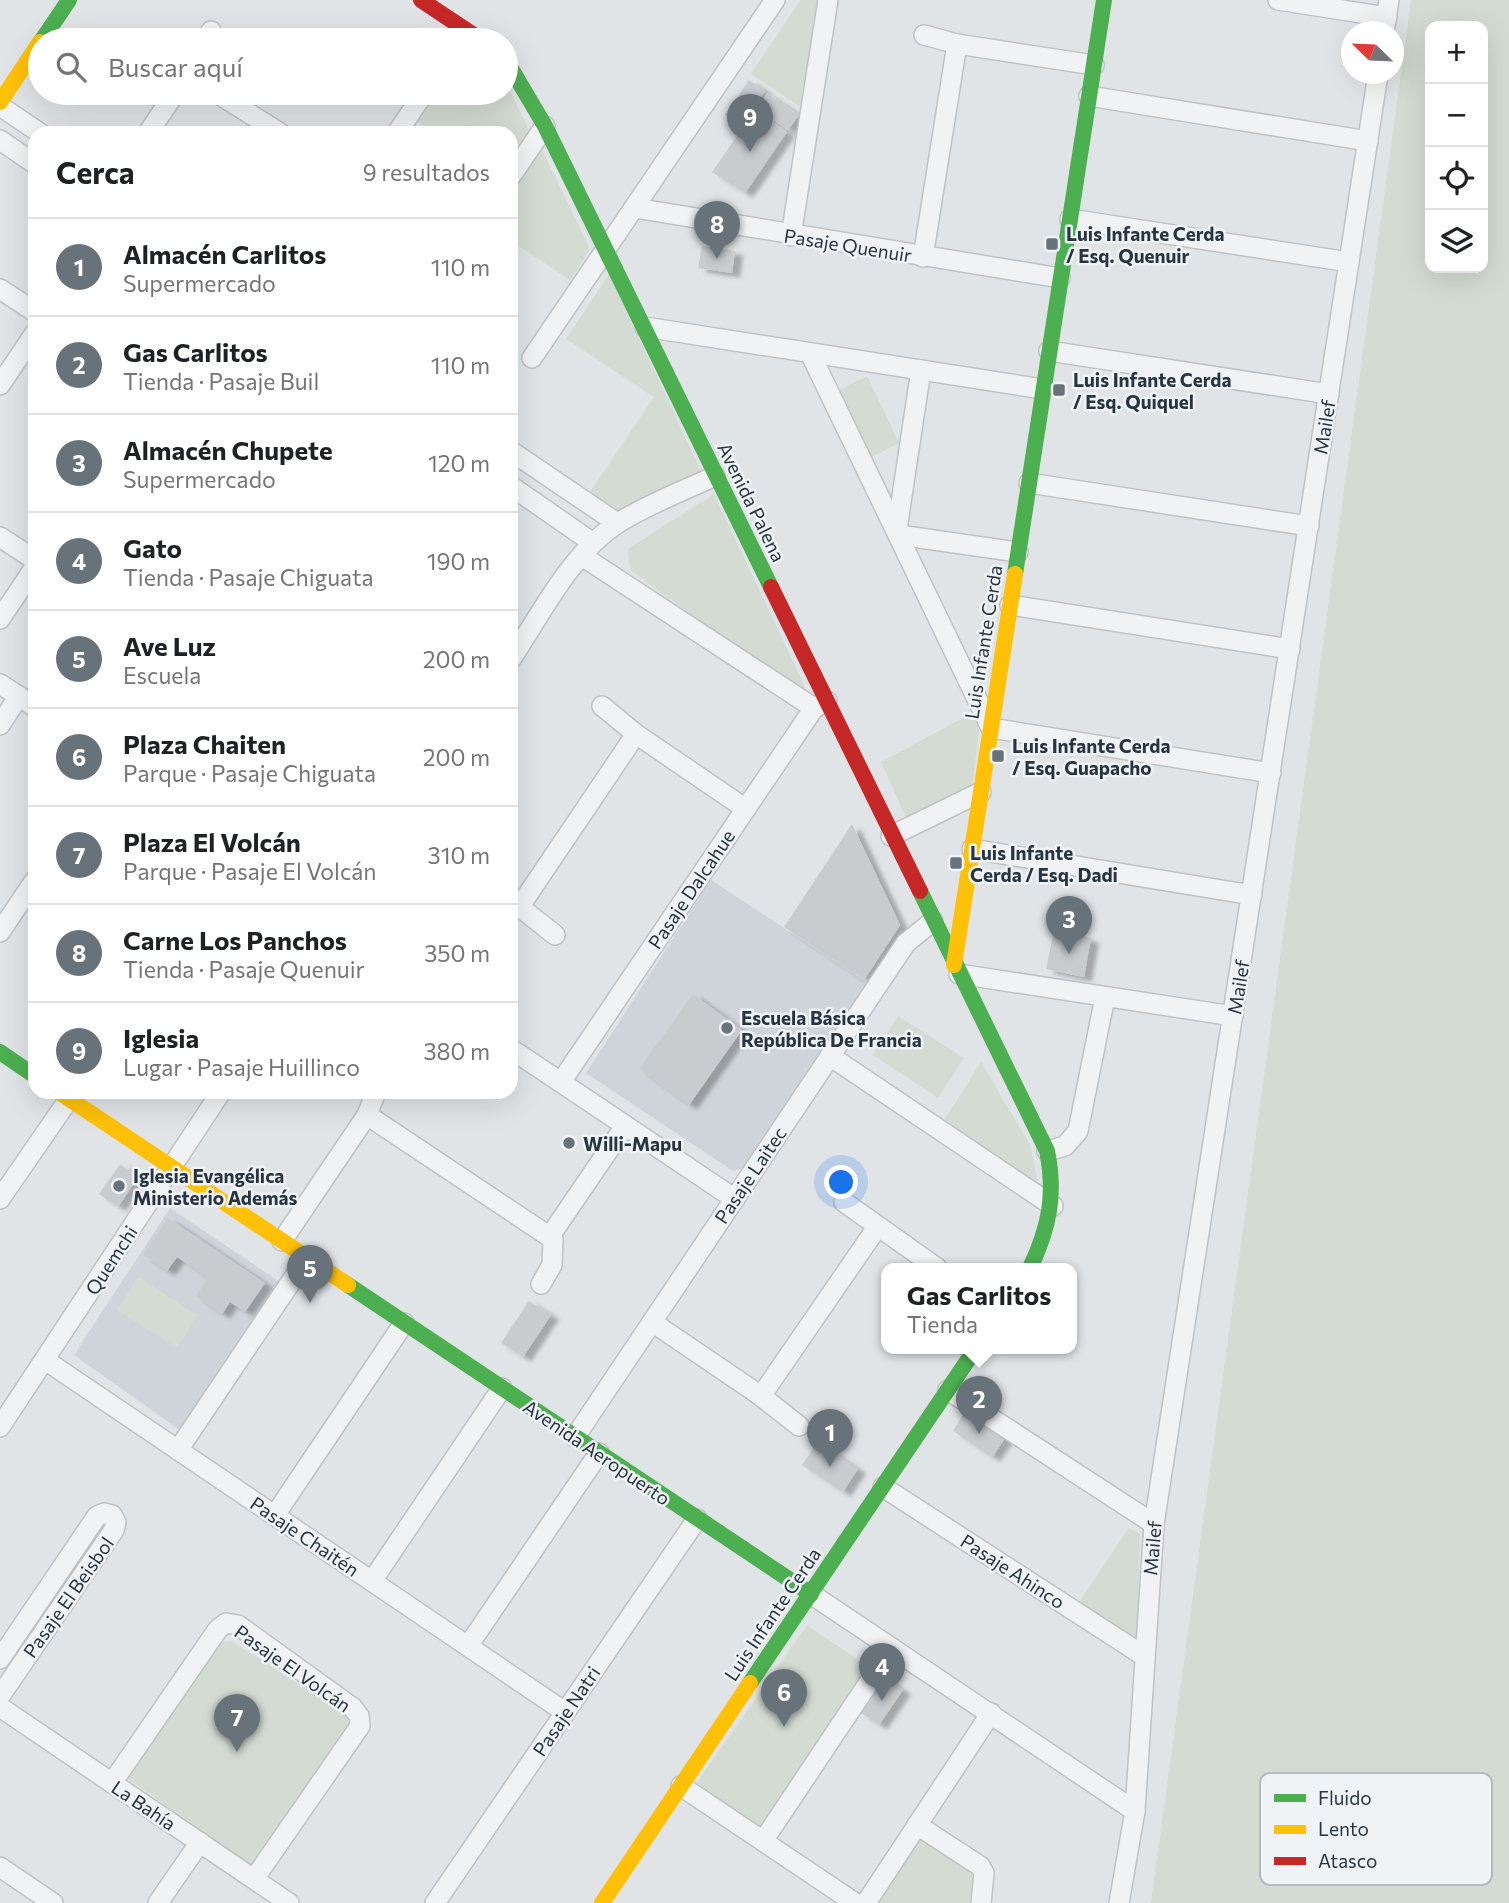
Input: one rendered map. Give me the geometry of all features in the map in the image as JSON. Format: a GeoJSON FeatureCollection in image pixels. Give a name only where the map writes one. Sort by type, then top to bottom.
{"type":"FeatureCollection","features":[{"type":"Feature","properties":{"kind":"street"},"geometry":{"type":"LineString","coordinates":[[50,28],[69,0]]}},
{"type":"Feature","properties":{"kind":"street"},"geometry":{"type":"LineString","coordinates":[[421,0],[457,28]]}},
{"type":"Feature","properties":{"kind":"street"},"geometry":{"type":"LineString","coordinates":[[533,358],[775,0]]}},
{"type":"Feature","properties":{"kind":"street"},"geometry":{"type":"LineString","coordinates":[[792,236],[828,0]]}},
{"type":"Feature","properties":{"kind":"street","name":"Luis Infante Cerda"},"geometry":{"type":"LineString","coordinates":[[957,969],[972,849],[1104,0]]}},
{"type":"Feature","properties":{"kind":"street"},"geometry":{"type":"LineString","coordinates":[[1278,0],[1387,16]]}},
{"type":"Feature","properties":{"kind":"street"},"geometry":{"type":"LineString","coordinates":[[924,35],[957,44],[1094,65]]}},
{"type":"Feature","properties":{"kind":"street"},"geometry":{"type":"LineString","coordinates":[[923,257],[957,44]]}},
{"type":"Feature","properties":{"kind":"street"},"geometry":{"type":"LineString","coordinates":[[28,60],[2,97],[33,126]]}},
{"type":"Feature","properties":{"kind":"street","name":"Avenida Palena"},"geometry":{"type":"LineString","coordinates":[[518,80],[545,126],[605,253],[645,327],[820,704],[891,836],[957,969]]}},
{"type":"Feature","properties":{"kind":"street","name":"Mailef"},"geometry":{"type":"LineString","coordinates":[[1119,1903],[1135,1811],[1154,1524],[1377,84]]}},
{"type":"Feature","properties":{"kind":"street"},"geometry":{"type":"LineString","coordinates":[[1089,96],[1368,141]]}},
{"type":"Feature","properties":{"kind":"street"},"geometry":{"type":"LineString","coordinates":[[153,126],[167,105]]}},
{"type":"Feature","properties":{"kind":"street"},"geometry":{"type":"LineString","coordinates":[[236,105],[269,126]]}},
{"type":"Feature","properties":{"kind":"street"},"geometry":{"type":"LineString","coordinates":[[402,126],[416,105]]}},
{"type":"Feature","properties":{"kind":"street"},"geometry":{"type":"LineString","coordinates":[[518,166],[545,126]]}},
{"type":"Feature","properties":{"kind":"street"},"geometry":{"type":"LineString","coordinates":[[0,140],[28,159]]}},
{"type":"Feature","properties":{"kind":"street","name":"Pasaje Quenuir"},"geometry":{"type":"LineString","coordinates":[[635,208],[792,236],[1060,278]]}},
{"type":"Feature","properties":{"kind":"street"},"geometry":{"type":"LineString","coordinates":[[1070,219],[1349,262]]}},
{"type":"Feature","properties":{"kind":"street"},"geometry":{"type":"LineString","coordinates":[[0,289],[28,307]]}},
{"type":"Feature","properties":{"kind":"street"},"geometry":{"type":"LineString","coordinates":[[645,327],[1043,389]]}},
{"type":"Feature","properties":{"kind":"street"},"geometry":{"type":"LineString","coordinates":[[0,384],[28,343]]}},
{"type":"Feature","properties":{"kind":"street"},"geometry":{"type":"LineString","coordinates":[[1049,351],[1329,394]]}},
{"type":"Feature","properties":{"kind":"street"},"geometry":{"type":"LineString","coordinates":[[810,353],[991,728],[1270,773]]}},
{"type":"Feature","properties":{"kind":"street"},"geometry":{"type":"LineString","coordinates":[[898,532],[920,370]]}},
{"type":"Feature","properties":{"kind":"street"},"geometry":{"type":"LineString","coordinates":[[518,457],[617,523]]}},
{"type":"Feature","properties":{"kind":"street"},"geometry":{"type":"LineString","coordinates":[[518,649],[587,549],[617,523],[715,476]]}},
{"type":"Feature","properties":{"kind":"street"},"geometry":{"type":"LineString","coordinates":[[1029,484],[1308,526]]}},
{"type":"Feature","properties":{"kind":"street"},"geometry":{"type":"LineString","coordinates":[[518,492],[587,549],[820,704]]}},
{"type":"Feature","properties":{"kind":"street"},"geometry":{"type":"LineString","coordinates":[[898,532],[1018,552]]}},
{"type":"Feature","properties":{"kind":"street"},"geometry":{"type":"LineString","coordinates":[[0,537],[28,555]]}},
{"type":"Feature","properties":{"kind":"street"},"geometry":{"type":"LineString","coordinates":[[0,619],[28,577]]}},
{"type":"Feature","properties":{"kind":"street"},"geometry":{"type":"LineString","coordinates":[[1010,605],[1290,649]]}},
{"type":"Feature","properties":{"kind":"street"},"geometry":{"type":"LineString","coordinates":[[0,684],[27,702],[0,725]]}},
{"type":"Feature","properties":{"kind":"street","name":"Pasaje Dalcahue"},"geometry":{"type":"LineString","coordinates":[[561,1082],[746,808],[820,704]]}},
{"type":"Feature","properties":{"kind":"street"},"geometry":{"type":"LineString","coordinates":[[602,706],[636,734],[746,808]]}},
{"type":"Feature","properties":{"kind":"street"},"geometry":{"type":"LineString","coordinates":[[518,899],[636,734]]}},
{"type":"Feature","properties":{"kind":"street"},"geometry":{"type":"LineString","coordinates":[[891,836],[981,792]]}},
{"type":"Feature","properties":{"kind":"street"},"geometry":{"type":"LineString","coordinates":[[972,849],[1252,895]]}},
{"type":"Feature","properties":{"kind":"street"},"geometry":{"type":"LineString","coordinates":[[0,932],[28,890]]}},
{"type":"Feature","properties":{"kind":"street"},"geometry":{"type":"LineString","coordinates":[[518,905],[555,934]]}},
{"type":"Feature","properties":{"kind":"street","name":"Pasaje Laitec"},"geometry":{"type":"LineString","coordinates":[[575,1437],[906,943],[933,921]]}},
{"type":"Feature","properties":{"kind":"street"},"geometry":{"type":"LineString","coordinates":[[957,969],[1105,997],[1233,1016]]}},
{"type":"Feature","properties":{"kind":"street"},"geometry":{"type":"LineString","coordinates":[[957,969],[1047,1152],[1054,1182],[1053,1206],[1049,1226],[1032,1263]]}},
{"type":"Feature","properties":{"kind":"street"},"geometry":{"type":"LineString","coordinates":[[1047,1152],[1070,1142],[1080,1125],[1105,997]]}},
{"type":"Feature","properties":{"kind":"street"},"geometry":{"type":"LineString","coordinates":[[0,1052],[28,1071]]}},
{"type":"Feature","properties":{"kind":"street"},"geometry":{"type":"LineString","coordinates":[[518,1054],[734,1199]]}},
{"type":"Feature","properties":{"kind":"street"},"geometry":{"type":"LineString","coordinates":[[830,1056],[1053,1206]]}},
{"type":"Feature","properties":{"kind":"street"},"geometry":{"type":"LineString","coordinates":[[0,1199],[62,1099]]}},
{"type":"Feature","properties":{"kind":"street","name":"Avenida Aeropuerto"},"geometry":{"type":"LineString","coordinates":[[70,1099],[1135,1811]]}},
{"type":"Feature","properties":{"kind":"street","name":"Quemchi"},"geometry":{"type":"LineString","coordinates":[[0,1427],[216,1099]]}},
{"type":"Feature","properties":{"kind":"street"},"geometry":{"type":"LineString","coordinates":[[282,1241],[367,1115],[373,1099]]}},
{"type":"Feature","properties":{"kind":"street"},"geometry":{"type":"LineString","coordinates":[[367,1115],[550,1236],[555,1243],[552,1265],[541,1284]]}},
{"type":"Feature","properties":{"kind":"street"},"geometry":{"type":"LineString","coordinates":[[550,1236],[625,1126]]}},
{"type":"Feature","properties":{"kind":"street"},"geometry":{"type":"LineString","coordinates":[[844,1202],[930,1263]]}},
{"type":"Feature","properties":{"kind":"street"},"geometry":{"type":"LineString","coordinates":[[761,1396],[878,1226]]}},
{"type":"Feature","properties":{"kind":"street"},"geometry":{"type":"LineString","coordinates":[[178,1450],[307,1258]]}},
{"type":"Feature","properties":{"kind":"street"},"geometry":{"type":"LineString","coordinates":[[652,1322],[761,1396],[799,1426]]}},
{"type":"Feature","properties":{"kind":"street"},"geometry":{"type":"LineString","coordinates":[[275,1515],[404,1323]]}},
{"type":"Feature","properties":{"kind":"street","name":"Luis Infante Cerda"},"geometry":{"type":"LineString","coordinates":[[602,1903],[972,1354]]}},
{"type":"Feature","properties":{"kind":"street","name":"Pasaje Chaitén"},"geometry":{"type":"LineString","coordinates":[[45,1360],[565,1712]]}},
{"type":"Feature","properties":{"kind":"street"},"geometry":{"type":"LineString","coordinates":[[372,1581],[502,1388]]}},
{"type":"Feature","properties":{"kind":"street"},"geometry":{"type":"LineString","coordinates":[[948,1390],[1154,1524]]}},
{"type":"Feature","properties":{"kind":"street"},"geometry":{"type":"LineString","coordinates":[[468,1646],[599,1453]]}},
{"type":"Feature","properties":{"kind":"street","name":"Pasaje Ahinco"},"geometry":{"type":"LineString","coordinates":[[883,1487],[1144,1656]]}},
{"type":"Feature","properties":{"kind":"street","name":"Pasaje El Beisbol"},"geometry":{"type":"LineString","coordinates":[[0,1659],[97,1516],[104,1513],[111,1515],[116,1522],[114,1530],[0,1696]]}},
{"type":"Feature","properties":{"kind":"street","name":"Pasaje Natri"},"geometry":{"type":"LineString","coordinates":[[435,1903],[697,1519]]}},
{"type":"Feature","properties":{"kind":"street","name":"Pasaje El Volcán"},"geometry":{"type":"LineString","coordinates":[[113,1783],[218,1629],[226,1623],[237,1625],[353,1707],[359,1716],[360,1726],[254,1879]]}},
{"type":"Feature","properties":{"kind":"street"},"geometry":{"type":"LineString","coordinates":[[763,1841],[892,1648]]}},
{"type":"Feature","properties":{"kind":"street","name":"La Bahía"},"geometry":{"type":"LineString","coordinates":[[0,1707],[289,1903]]}},
{"type":"Feature","properties":{"kind":"street"},"geometry":{"type":"LineString","coordinates":[[866,1903],[991,1713]]}},
{"type":"Feature","properties":{"kind":"street"},"geometry":{"type":"LineString","coordinates":[[681,1786],[855,1903]]}},
{"type":"Feature","properties":{"kind":"street"},"geometry":{"type":"LineString","coordinates":[[917,1825],[980,1866],[984,1874],[981,1903]]}},
{"type":"Feature","properties":{"kind":"street"},"geometry":{"type":"LineString","coordinates":[[158,1903],[200,1842]]}},
{"type":"Feature","properties":{"kind":"street"},"geometry":{"type":"LineString","coordinates":[[0,1867],[53,1903]]}},
{"type":"Feature","properties":{"kind":"shaded area"},"geometry":{"type":"Polygon","coordinates":[[[801,0],[822,0],[805,110],[751,74],[801,0]]]}},
{"type":"Feature","properties":{"kind":"shaded area"},"geometry":{"type":"Polygon","coordinates":[[[1411,0],[1509,0],[1509,1903],[1151,1903],[1400,84],[1404,84],[1404,51],[1411,0]]]}},
{"type":"Feature","properties":{"kind":"shaded area"},"geometry":{"type":"Polygon","coordinates":[[[430,105],[517,105],[531,134],[518,153],[518,126],[424,126],[418,122],[430,105]]]}},
{"type":"Feature","properties":{"kind":"shaded area"},"geometry":{"type":"Polygon","coordinates":[[[542,150],[590,249],[570,280],[518,246],[518,184],[542,150]]]}},
{"type":"Feature","properties":{"kind":"shaded area"},"geometry":{"type":"Polygon","coordinates":[[[609,274],[701,471],[616,512],[589,494],[654,397],[566,339],[609,274]]]}},
{"type":"Feature","properties":{"kind":"shaded area"},"geometry":{"type":"Polygon","coordinates":[[[867,376],[899,443],[866,460],[833,393],[867,376]]]}},
{"type":"Feature","properties":{"kind":"shaded area"},"geometry":{"type":"Polygon","coordinates":[[[714,494],[805,687],[799,692],[630,570],[628,549],[714,494]]]}},
{"type":"Feature","properties":{"kind":"shaded area"},"geometry":{"type":"Polygon","coordinates":[[[974,712],[979,730],[972,790],[908,822],[881,762],[974,712]]]}},
{"type":"Feature","properties":{"kind":"shaded area","name":"Escuela Básica República De Francia"},"geometry":{"type":"Polygon","coordinates":[[[711,880],[869,984],[746,1167],[733,1171],[586,1073],[711,880]]]}},
{"type":"Feature","properties":{"kind":"shaded area"},"geometry":{"type":"Polygon","coordinates":[[[898,1016],[964,1058],[938,1098],[873,1055],[898,1016]]]}},
{"type":"Feature","properties":{"kind":"shaded area"},"geometry":{"type":"Polygon","coordinates":[[[981,1062],[1030,1145],[1040,1192],[945,1119],[981,1062]]]}},
{"type":"Feature","properties":{"kind":"shaded area"},"geometry":{"type":"Polygon","coordinates":[[[170,1208],[280,1282],[181,1431],[74,1355],[170,1208]]]}},
{"type":"Feature","properties":{"kind":"shaded area"},"geometry":{"type":"Polygon","coordinates":[[[138,1277],[198,1315],[177,1348],[117,1310],[138,1277]]]}},
{"type":"Feature","properties":{"kind":"shaded area"},"geometry":{"type":"Polygon","coordinates":[[[1129,1528],[1140,1534],[1137,1644],[1079,1603],[1129,1528]]]}},
{"type":"Feature","properties":{"kind":"shaded area"},"geometry":{"type":"Polygon","coordinates":[[[807,1625],[870,1668],[765,1831],[695,1785],[807,1625]]]}},
{"type":"Feature","properties":{"kind":"shaded area"},"geometry":{"type":"Polygon","coordinates":[[[231,1641],[348,1715],[347,1728],[258,1871],[126,1777],[216,1643],[231,1641]]]}},
{"type":"Feature","properties":{"kind":"shaded area"},"geometry":{"type":"Polygon","coordinates":[[[919,1830],[976,1872],[972,1903],[877,1903],[919,1830]]]}},
{"type":"Feature","properties":{"kind":"building"},"geometry":{"type":"Polygon","coordinates":[[[749,80],[765,91],[741,126],[725,115],[749,80]]]}},
{"type":"Feature","properties":{"kind":"building"},"geometry":{"type":"Polygon","coordinates":[[[767,93],[799,115],[788,130],[756,108],[767,93]]]}},
{"type":"Feature","properties":{"kind":"building"},"geometry":{"type":"Polygon","coordinates":[[[755,110],[787,132],[745,193],[712,172],[755,110]]]}},
{"type":"Feature","properties":{"kind":"building"},"geometry":{"type":"Polygon","coordinates":[[[702,246],[735,251],[732,273],[698,268],[702,246]]]}},
{"type":"Feature","properties":{"kind":"building"},"geometry":{"type":"Polygon","coordinates":[[[852,824],[900,925],[864,980],[784,927],[852,824]]]}},
{"type":"Feature","properties":{"kind":"building"},"geometry":{"type":"Polygon","coordinates":[[[1054,931],[1091,938],[1084,977],[1046,969],[1054,931]]]}},
{"type":"Feature","properties":{"kind":"building"},"geometry":{"type":"Polygon","coordinates":[[[693,994],[742,1030],[689,1105],[639,1069],[693,994]]]}},
{"type":"Feature","properties":{"kind":"building","name":"Iglesia Evangélica Ministerio Además"},"geometry":{"type":"Polygon","coordinates":[[[120,1164],[138,1177],[118,1207],[99,1194],[120,1164]]]}},
{"type":"Feature","properties":{"kind":"building"},"geometry":{"type":"Polygon","coordinates":[[[168,1218],[265,1283],[245,1312],[230,1302],[222,1314],[196,1296],[208,1278],[177,1257],[167,1271],[143,1255],[168,1218]]]}},
{"type":"Feature","properties":{"kind":"building"},"geometry":{"type":"Polygon","coordinates":[[[529,1301],[551,1315],[523,1357],[501,1343],[529,1301]]]}},
{"type":"Feature","properties":{"kind":"building"},"geometry":{"type":"Polygon","coordinates":[[[966,1410],[1006,1437],[992,1457],[953,1431],[966,1410]]]}},
{"type":"Feature","properties":{"kind":"building"},"geometry":{"type":"Polygon","coordinates":[[[818,1442],[858,1469],[843,1492],[802,1465],[818,1442]]]}},
{"type":"Feature","properties":{"kind":"building"},"geometry":{"type":"Polygon","coordinates":[[[885,1678],[903,1690],[879,1725],[861,1713],[885,1678]]]}},
{"type":"Feature","properties":{"kind":"traffic: fast"},"geometry":{"type":"LineString","coordinates":[[50,28],[69,0]]}},
{"type":"Feature","properties":{"kind":"traffic: fast"},"geometry":{"type":"LineString","coordinates":[[1015,574],[1104,0]]}},
{"type":"Feature","properties":{"kind":"traffic: fast"},"geometry":{"type":"LineString","coordinates":[[518,80],[545,126],[771,587]]}},
{"type":"Feature","properties":{"kind":"traffic: fast"},"geometry":{"type":"LineString","coordinates":[[920,891],[1047,1151],[1051,1197],[1042,1239],[1032,1263]]}},
{"type":"Feature","properties":{"kind":"traffic: fast"},"geometry":{"type":"LineString","coordinates":[[0,1052],[28,1071]]}},
{"type":"Feature","properties":{"kind":"traffic: fast"},"geometry":{"type":"LineString","coordinates":[[348,1285],[811,1594]]}},
{"type":"Feature","properties":{"kind":"traffic: fast"},"geometry":{"type":"LineString","coordinates":[[750,1683],[972,1354]]}},
{"type":"Feature","properties":{"kind":"traffic: slow"},"geometry":{"type":"LineString","coordinates":[[0,102],[28,60]]}},
{"type":"Feature","properties":{"kind":"traffic: slow"},"geometry":{"type":"LineString","coordinates":[[954,965],[1015,574]]}},
{"type":"Feature","properties":{"kind":"traffic: slow"},"geometry":{"type":"LineString","coordinates":[[69,1099],[348,1285]]}},
{"type":"Feature","properties":{"kind":"traffic: slow"},"geometry":{"type":"LineString","coordinates":[[602,1903],[750,1683]]}},
{"type":"Feature","properties":{"kind":"traffic: jam"},"geometry":{"type":"LineString","coordinates":[[421,0],[463,28]]}},
{"type":"Feature","properties":{"kind":"traffic: jam"},"geometry":{"type":"LineString","coordinates":[[771,587],[920,891]]}},
{"type":"Feature","properties":{"kind":"place","name":"Iglesia"},"geometry":{"type":"Point","coordinates":[750,152]}},
{"type":"Feature","properties":{"kind":"place","name":"Luis Infante Cerda / Esq. Quenuir"},"geometry":{"type":"Point","coordinates":[1052,244]}},
{"type":"Feature","properties":{"kind":"place","name":"Carne Los Panchos"},"geometry":{"type":"Point","coordinates":[717,259]}},
{"type":"Feature","properties":{"kind":"place","name":"Luis Infante Cerda / Esq. Quiquel"},"geometry":{"type":"Point","coordinates":[1059,390]}},
{"type":"Feature","properties":{"kind":"place","name":"Luis Infante Cerda / Esq. Guapacho"},"geometry":{"type":"Point","coordinates":[998,756]}},
{"type":"Feature","properties":{"kind":"place","name":"Luis Infante Cerda / Esq. Dadi"},"geometry":{"type":"Point","coordinates":[956,863]}},
{"type":"Feature","properties":{"kind":"place","name":"Almacén Chupete"},"geometry":{"type":"Point","coordinates":[1069,954]}},
{"type":"Feature","properties":{"kind":"place","name":"Escuela Básica República De Francia"},"geometry":{"type":"Point","coordinates":[727,1028]}},
{"type":"Feature","properties":{"kind":"place","name":"Willi-Mapu"},"geometry":{"type":"Point","coordinates":[569,1143]}},
{"type":"Feature","properties":{"kind":"place","name":"Iglesia Evangélica Ministerio Además"},"geometry":{"type":"Point","coordinates":[119,1186]}},
{"type":"Feature","properties":{"kind":"place","name":"Ave Luz"},"geometry":{"type":"Point","coordinates":[310,1303]}},
{"type":"Feature","properties":{"kind":"place","name":"Gas Carlitos"},"geometry":{"type":"Point","coordinates":[979,1434]}},
{"type":"Feature","properties":{"kind":"place","name":"Almacén Carlitos"},"geometry":{"type":"Point","coordinates":[830,1467]}},
{"type":"Feature","properties":{"kind":"place","name":"Gato"},"geometry":{"type":"Point","coordinates":[882,1701]}},
{"type":"Feature","properties":{"kind":"place","name":"Plaza Chaiten"},"geometry":{"type":"Point","coordinates":[784,1727]}},
{"type":"Feature","properties":{"kind":"place","name":"Plaza El Volcán"},"geometry":{"type":"Point","coordinates":[237,1752]}}]}
